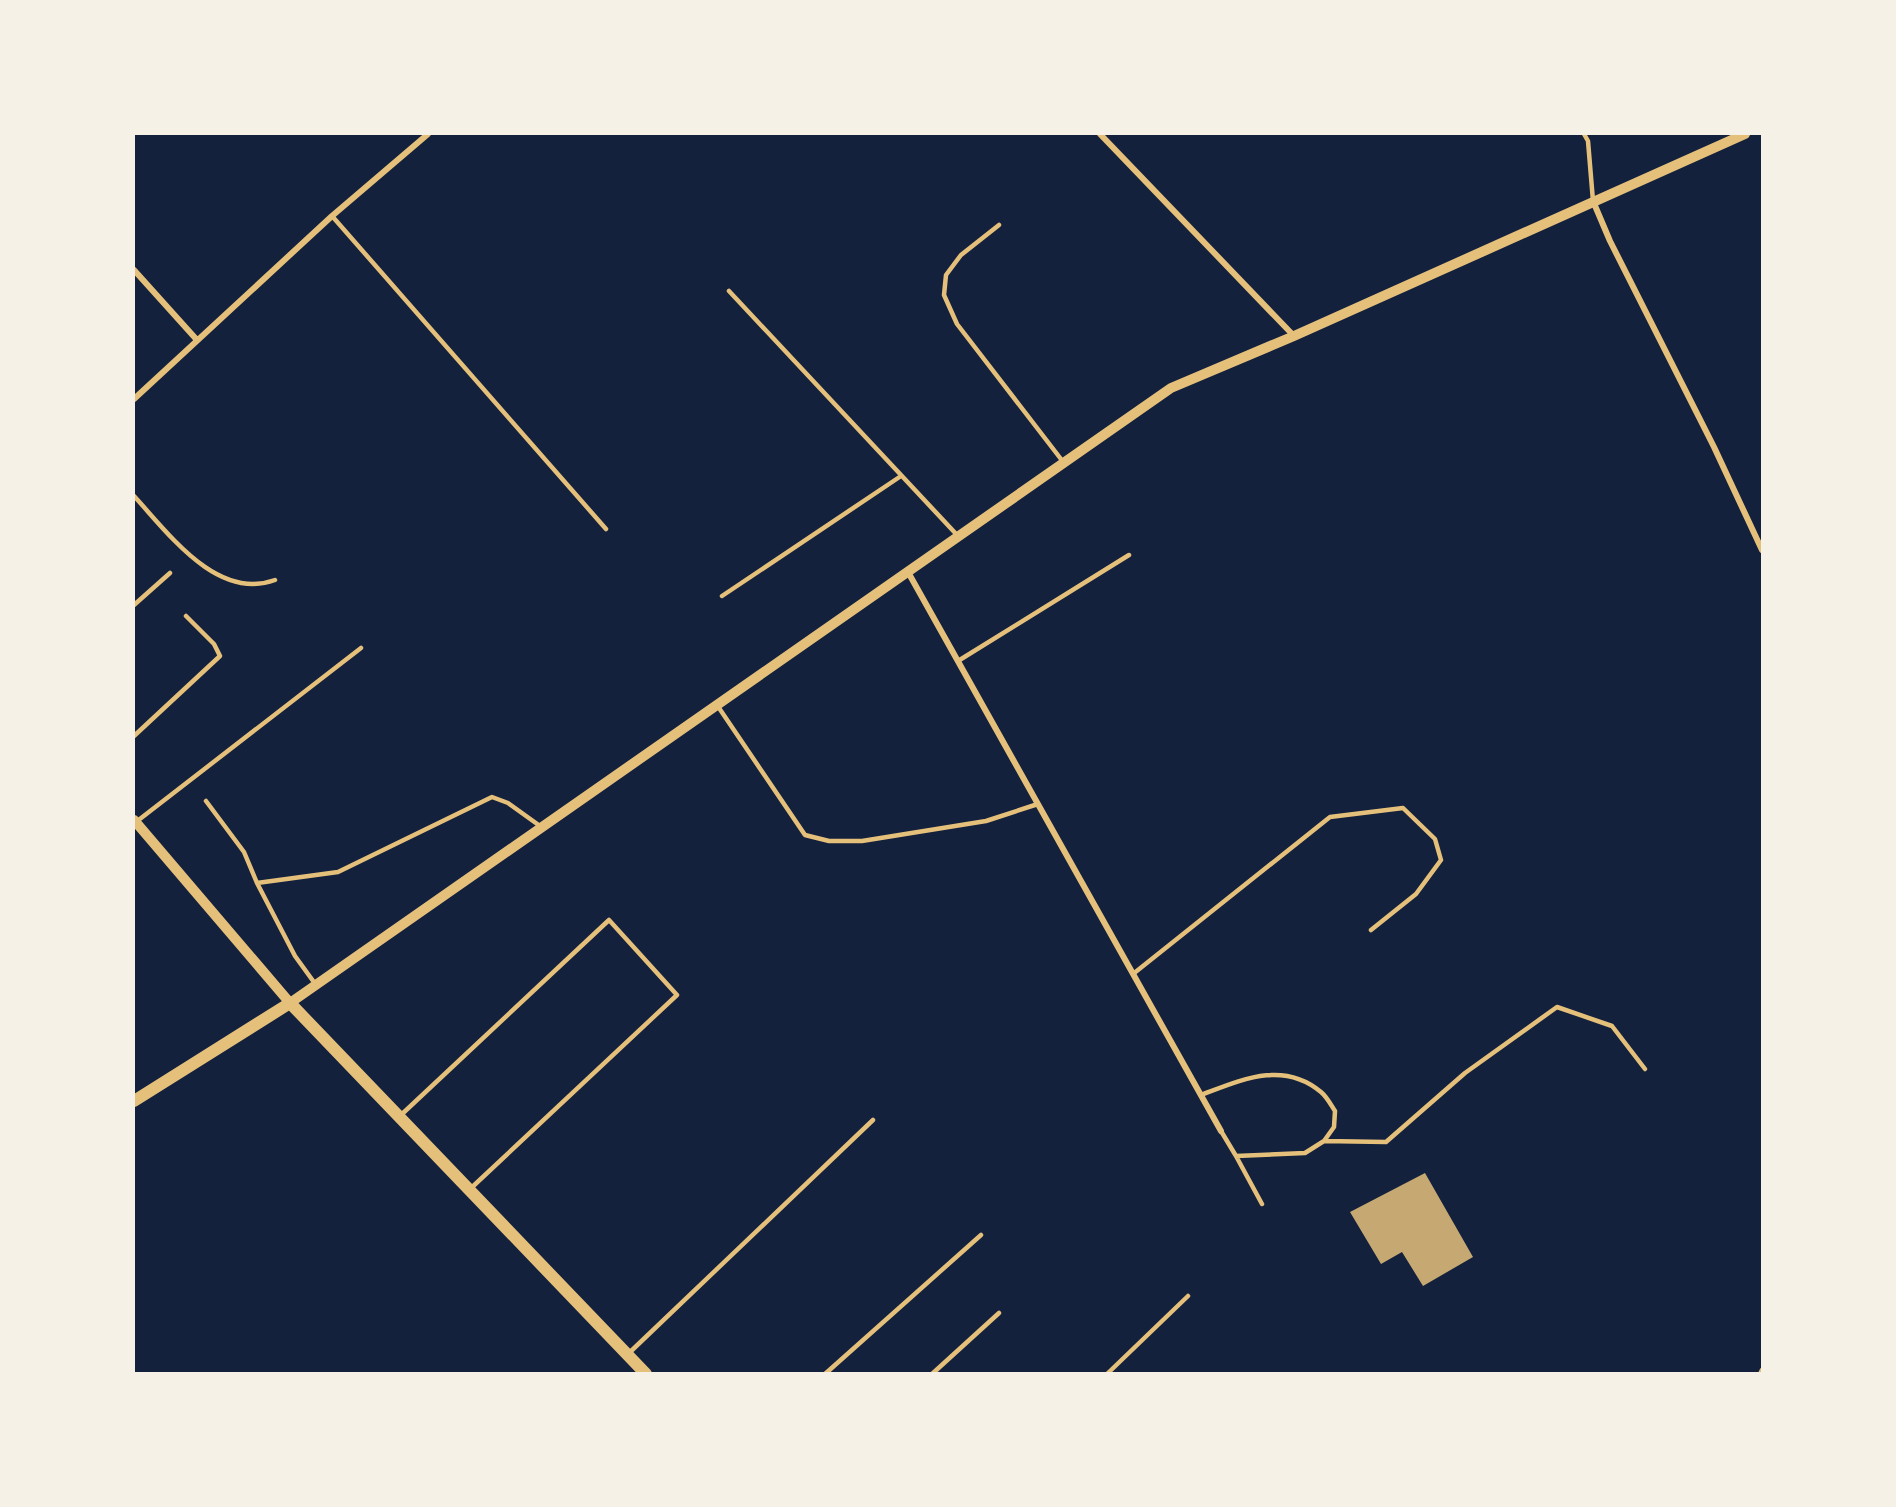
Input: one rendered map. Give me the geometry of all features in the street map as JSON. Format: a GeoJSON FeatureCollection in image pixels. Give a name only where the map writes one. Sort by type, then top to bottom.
{"type":"FeatureCollection","features":[{"type":"Feature","properties":{"kind":"main road"},"geometry":{"type":"LineString","coordinates":[[134,1101],[290,1003],[646,1374]]}},
{"type":"Feature","properties":{"kind":"street"},"geometry":{"type":"LineString","coordinates":[[134,399],[332,216],[428,134]]}},
{"type":"Feature","properties":{"kind":"street"},"geometry":{"type":"LineString","coordinates":[[1100,134],[1294,336]]}},
{"type":"Feature","properties":{"kind":"street"},"geometry":{"type":"LineString","coordinates":[[135,821],[290,1003],[1171,388],[1294,336],[1745,134]]}},
{"type":"Feature","properties":{"kind":"street"},"geometry":{"type":"LineString","coordinates":[[1593,201],[1610,241],[1714,447],[1762,550]]}},
{"type":"Feature","properties":{"kind":"street"},"geometry":{"type":"LineString","coordinates":[[134,270],[198,340]]}},
{"type":"Feature","properties":{"kind":"street"},"geometry":{"type":"LineString","coordinates":[[908,572],[1221,1131]]}},
{"type":"Feature","properties":{"kind":"lane"},"geometry":{"type":"LineString","coordinates":[[1584,134],[1588,141],[1593,201]]}},
{"type":"Feature","properties":{"kind":"lane"},"geometry":{"type":"LineString","coordinates":[[332,216],[606,529]]}},
{"type":"Feature","properties":{"kind":"lane"},"geometry":{"type":"LineString","coordinates":[[999,225],[961,255],[946,275],[944,295],[957,324],[1064,463]]}},
{"type":"Feature","properties":{"kind":"lane"},"geometry":{"type":"LineString","coordinates":[[729,291],[958,536]]}},
{"type":"Feature","properties":{"kind":"lane"},"geometry":{"type":"LineString","coordinates":[[722,596],[901,476]]}},
{"type":"Feature","properties":{"kind":"lane"},"geometry":{"type":"LineString","coordinates":[[134,496],[193,560],[233,582],[264,584],[275,580]]}},
{"type":"Feature","properties":{"kind":"lane"},"geometry":{"type":"LineString","coordinates":[[958,661],[1129,555]]}},
{"type":"Feature","properties":{"kind":"lane"},"geometry":{"type":"LineString","coordinates":[[134,605],[170,573]]}},
{"type":"Feature","properties":{"kind":"lane"},"geometry":{"type":"LineString","coordinates":[[134,736],[220,656],[214,644],[186,616]]}},
{"type":"Feature","properties":{"kind":"lane"},"geometry":{"type":"LineString","coordinates":[[135,821],[361,648]]}},
{"type":"Feature","properties":{"kind":"lane"},"geometry":{"type":"LineString","coordinates":[[717,705],[806,835],[829,842],[862,841],[986,821],[1038,804]]}},
{"type":"Feature","properties":{"kind":"lane"},"geometry":{"type":"LineString","coordinates":[[257,883],[338,872],[492,797],[508,803],[540,827]]}},
{"type":"Feature","properties":{"kind":"lane"},"geometry":{"type":"LineString","coordinates":[[206,801],[244,852],[257,883],[295,956],[316,985]]}},
{"type":"Feature","properties":{"kind":"lane"},"geometry":{"type":"LineString","coordinates":[[1133,974],[1330,817],[1403,808],[1435,839],[1441,860],[1416,894],[1371,930]]}},
{"type":"Feature","properties":{"kind":"lane"},"geometry":{"type":"LineString","coordinates":[[399,1117],[609,920],[678,995],[469,1190]]}},
{"type":"Feature","properties":{"kind":"lane"},"geometry":{"type":"LineString","coordinates":[[1324,1141],[1386,1142],[1465,1073],[1557,1007],[1612,1026],[1645,1070]]}},
{"type":"Feature","properties":{"kind":"lane"},"geometry":{"type":"LineString","coordinates":[[1201,1095],[1251,1076],[1277,1074],[1304,1082],[1322,1093],[1335,1111],[1334,1127],[1324,1141],[1305,1153],[1236,1156]]}},
{"type":"Feature","properties":{"kind":"lane"},"geometry":{"type":"LineString","coordinates":[[628,1354],[873,1120]]}},
{"type":"Feature","properties":{"kind":"lane"},"geometry":{"type":"LineString","coordinates":[[1221,1131],[1262,1204]]}},
{"type":"Feature","properties":{"kind":"lane"},"geometry":{"type":"LineString","coordinates":[[825,1374],[981,1235]]}},
{"type":"Feature","properties":{"kind":"lane"},"geometry":{"type":"LineString","coordinates":[[1107,1374],[1188,1296]]}},
{"type":"Feature","properties":{"kind":"lane"},"geometry":{"type":"LineString","coordinates":[[932,1374],[999,1312]]}},
{"type":"Feature","properties":{"kind":"building"},"geometry":{"type":"Polygon","coordinates":[[[1425,1173],[1473,1257],[1423,1286],[1402,1252],[1381,1264],[1350,1212],[1425,1173]]]}}]}
